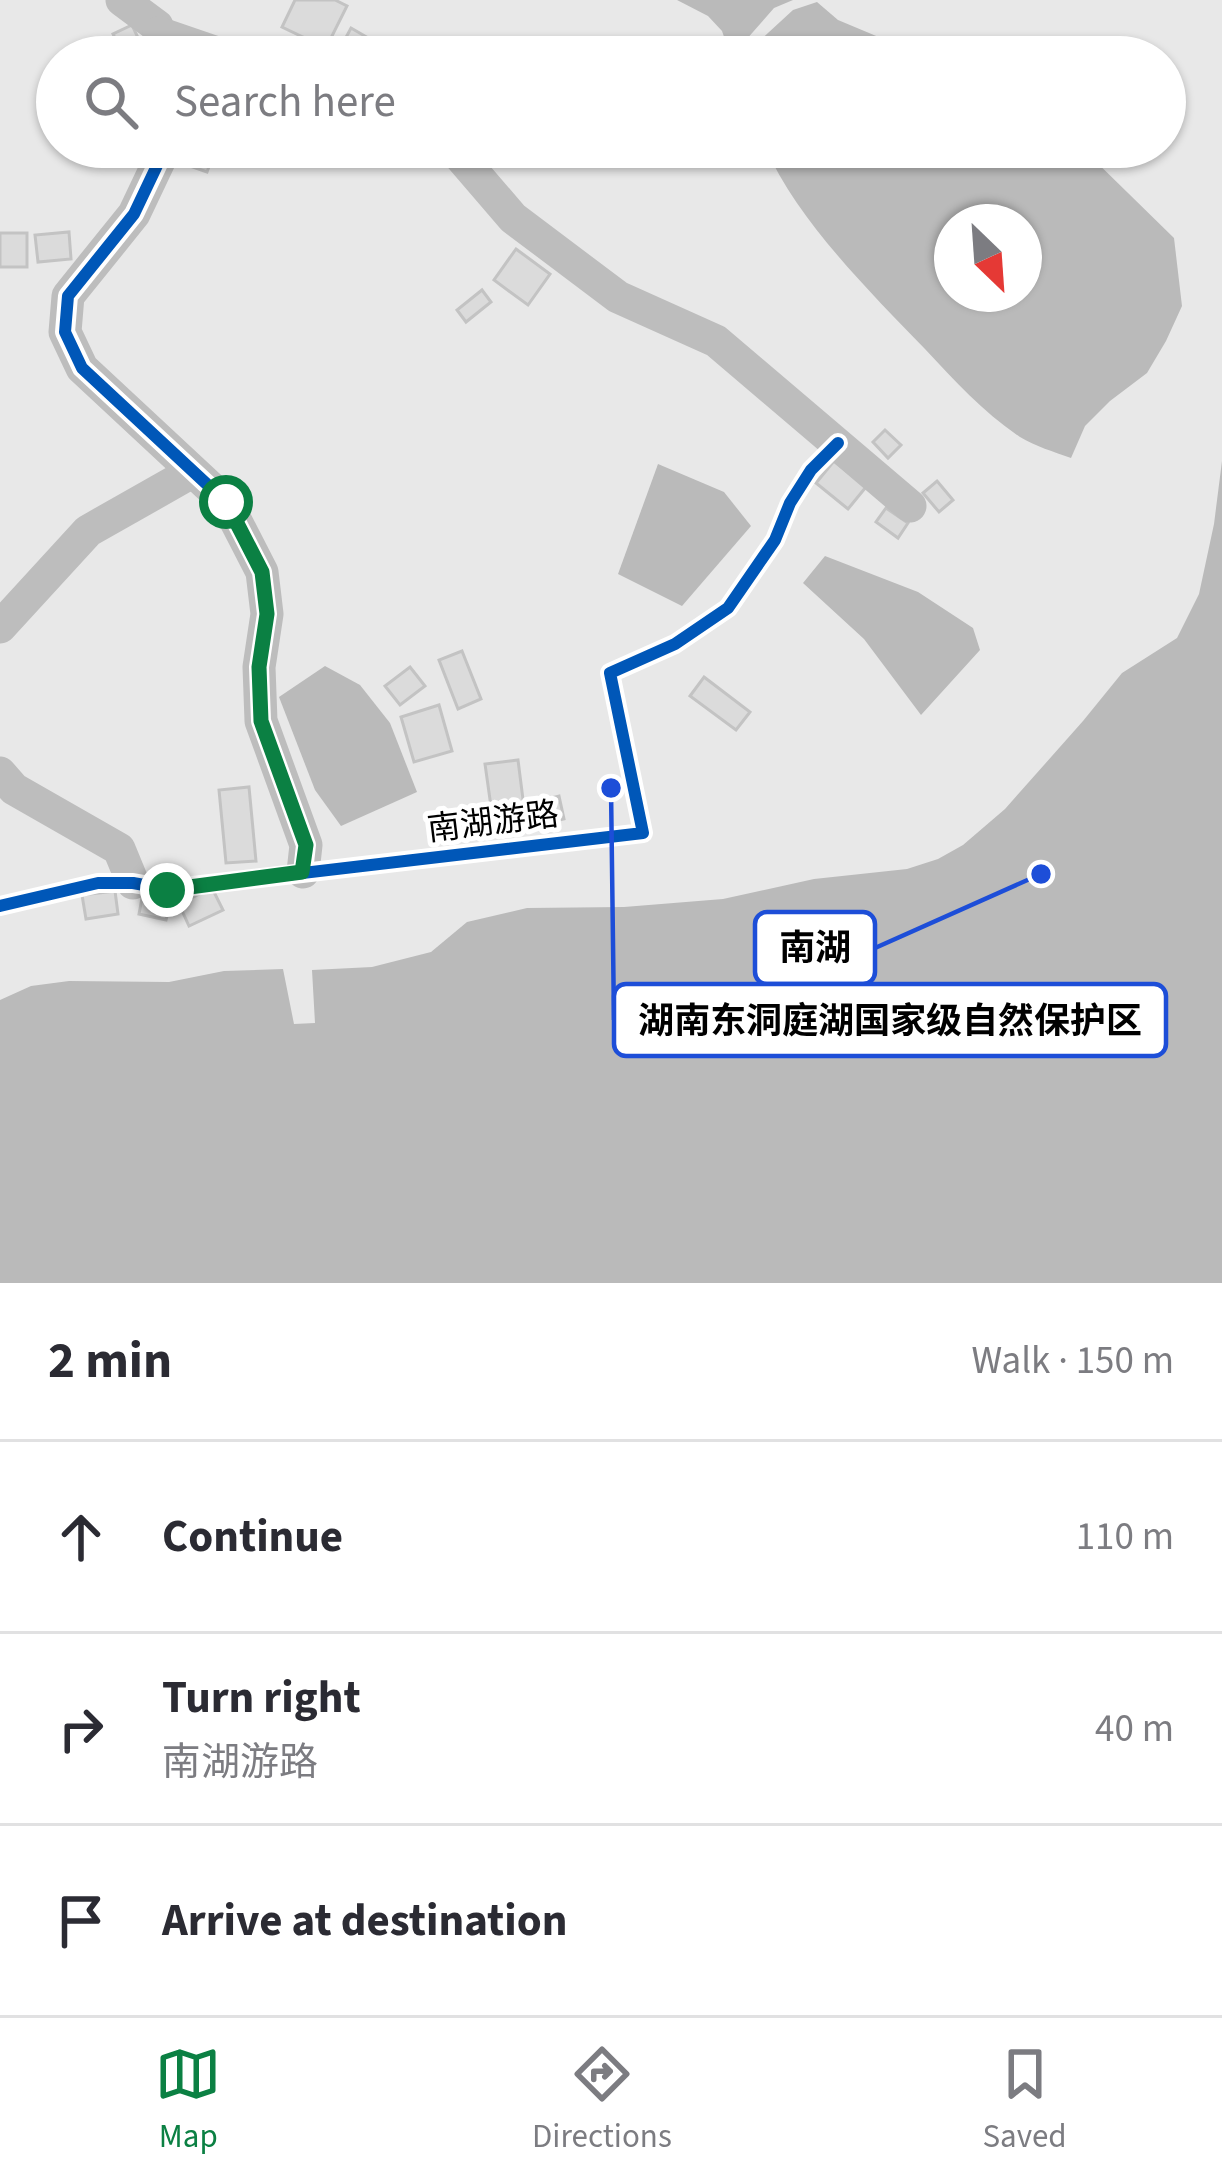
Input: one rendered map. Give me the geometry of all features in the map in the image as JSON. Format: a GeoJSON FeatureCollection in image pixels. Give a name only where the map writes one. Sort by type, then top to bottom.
{"type":"FeatureCollection","features":[{"type":"Feature","properties":{"kind":"street"},"geometry":{"type":"LineString","coordinates":[[122,0],[157,26],[160,36]]}},
{"type":"Feature","properties":{"kind":"street"},"geometry":{"type":"LineString","coordinates":[[156,168],[134,214],[68,296],[65,332],[82,368],[226,502],[262,572],[267,614],[259,667],[261,721],[306,845],[302,872]]}},
{"type":"Feature","properties":{"kind":"street"},"geometry":{"type":"LineString","coordinates":[[470,168],[513,218],[618,297],[716,340],[910,506]]}},
{"type":"Feature","properties":{"kind":"street"},"geometry":{"type":"LineString","coordinates":[[0,627],[88,532],[192,472]]}},
{"type":"Feature","properties":{"kind":"street"},"geometry":{"type":"LineString","coordinates":[[0,773],[32,801],[119,850],[134,883]]}},
{"type":"Feature","properties":{"kind":"shaded area"},"geometry":{"type":"Polygon","coordinates":[[[0,0],[1222,0],[1222,1283],[0,1283],[0,0]]]}},
{"type":"Feature","properties":{"kind":"shaded area"},"geometry":{"type":"Polygon","coordinates":[[[677,0],[793,0],[774,8],[749,36],[724,36],[708,16],[677,0]]]}},
{"type":"Feature","properties":{"kind":"shaded area"},"geometry":{"type":"Polygon","coordinates":[[[817,2],[838,20],[876,36],[765,36],[793,10],[817,2]]]}},
{"type":"Feature","properties":{"kind":"shaded area"},"geometry":{"type":"Polygon","coordinates":[[[776,168],[1102,168],[1174,238],[1182,306],[1147,373],[1085,426],[1071,458],[1020,437],[994,418],[836,254],[776,168]]]}},
{"type":"Feature","properties":{"kind":"shaded area"},"geometry":{"type":"Polygon","coordinates":[[[1222,461],[1222,1283],[0,1283],[0,1000],[31,986],[69,981],[169,982],[224,971],[283,969],[294,1024],[315,1023],[312,970],[372,967],[431,952],[467,922],[527,908],[723,899],[814,879],[907,869],[938,859],[963,845],[1005,809],[1122,673],[1177,638],[1199,594],[1222,461]]]}},
{"type":"Feature","properties":{"kind":"shaded area"},"geometry":{"type":"Polygon","coordinates":[[[658,464],[724,492],[751,526],[682,606],[618,574],[658,464]]]}},
{"type":"Feature","properties":{"kind":"shaded area"},"geometry":{"type":"Polygon","coordinates":[[[825,556],[918,592],[973,628],[980,650],[921,715],[864,639],[803,583],[825,556]]]}},
{"type":"Feature","properties":{"kind":"shaded area"},"geometry":{"type":"Polygon","coordinates":[[[325,666],[360,685],[390,723],[417,792],[341,826],[315,790],[279,697],[325,666]]]}},
{"type":"Feature","properties":{"kind":"building"},"geometry":{"type":"Polygon","coordinates":[[[295,0],[335,0],[347,6],[332,36],[301,36],[282,27],[295,0]]]}},
{"type":"Feature","properties":{"kind":"building"},"geometry":{"type":"Polygon","coordinates":[[[132,25],[137,36],[114,36],[132,25]]]}},
{"type":"Feature","properties":{"kind":"building"},"geometry":{"type":"Polygon","coordinates":[[[69,232],[71,259],[38,262],[35,235],[69,232]]]}},
{"type":"Feature","properties":{"kind":"building"},"geometry":{"type":"Polygon","coordinates":[[[0,233],[27,233],[27,267],[0,267],[0,233]]]}},
{"type":"Feature","properties":{"kind":"building"},"geometry":{"type":"Polygon","coordinates":[[[516,249],[550,274],[528,305],[494,280],[516,249]]]}},
{"type":"Feature","properties":{"kind":"building"},"geometry":{"type":"Polygon","coordinates":[[[482,290],[491,302],[466,322],[457,310],[482,290]]]}},
{"type":"Feature","properties":{"kind":"building"},"geometry":{"type":"Polygon","coordinates":[[[885,430],[901,445],[888,458],[873,442],[885,430]]]}},
{"type":"Feature","properties":{"kind":"building"},"geometry":{"type":"Polygon","coordinates":[[[834,461],[866,487],[848,509],[816,483],[834,461]]]}},
{"type":"Feature","properties":{"kind":"building"},"geometry":{"type":"Polygon","coordinates":[[[937,481],[953,500],[939,512],[923,493],[937,481]]]}},
{"type":"Feature","properties":{"kind":"building"},"geometry":{"type":"Polygon","coordinates":[[[886,508],[908,523],[898,538],[876,522],[886,508]]]}},
{"type":"Feature","properties":{"kind":"building"},"geometry":{"type":"Polygon","coordinates":[[[462,651],[481,699],[458,709],[439,660],[462,651]]]}},
{"type":"Feature","properties":{"kind":"building"},"geometry":{"type":"Polygon","coordinates":[[[410,667],[425,686],[400,705],[385,686],[410,667]]]}},
{"type":"Feature","properties":{"kind":"building"},"geometry":{"type":"Polygon","coordinates":[[[704,677],[750,712],[736,730],[690,696],[704,677]]]}},
{"type":"Feature","properties":{"kind":"building"},"geometry":{"type":"Polygon","coordinates":[[[439,705],[452,751],[414,762],[401,717],[439,705]]]}},
{"type":"Feature","properties":{"kind":"building"},"geometry":{"type":"Polygon","coordinates":[[[518,760],[527,831],[495,835],[485,764],[518,760]]]}},
{"type":"Feature","properties":{"kind":"building"},"geometry":{"type":"Polygon","coordinates":[[[249,787],[256,861],[226,863],[219,790],[249,787]]]}},
{"type":"Feature","properties":{"kind":"building"},"geometry":{"type":"Polygon","coordinates":[[[559,796],[564,819],[535,826],[530,803],[559,796]]]}},
{"type":"Feature","properties":{"kind":"building"},"geometry":{"type":"Polygon","coordinates":[[[212,888],[223,910],[189,926],[179,904],[212,888]]]}},
{"type":"Feature","properties":{"kind":"building"},"geometry":{"type":"Polygon","coordinates":[[[115,891],[118,914],[86,919],[82,895],[115,891]]]}},
{"type":"Feature","properties":{"kind":"building"},"geometry":{"type":"Polygon","coordinates":[[[143,893],[171,900],[166,920],[139,914],[143,893]]]}},
{"type":"Feature","properties":{"kind":"cycle path"},"geometry":{"type":"LineString","coordinates":[[156,168],[134,214],[68,296],[65,332],[82,368],[226,502],[262,572],[267,614],[259,667],[261,721],[306,845],[303,872]]}},
{"type":"Feature","properties":{"kind":"cycle path","name":"南湖游路"},"geometry":{"type":"LineString","coordinates":[[0,906],[98,883],[167,889],[643,833],[610,673],[675,644],[728,608],[775,540],[811,470],[838,443]]}},
{"type":"Feature","properties":{"kind":"place","name":"湖南东洞庭湖国家级自然保护区"},"geometry":{"type":"Point","coordinates":[611,788]}},
{"type":"Feature","properties":{"kind":"place","name":"南湖"},"geometry":{"type":"Point","coordinates":[1041,874]}},
{"type":"Feature","properties":{"kind":"route"},"geometry":{"type":"LineString","coordinates":[[167,890],[302,872],[306,845],[261,721],[259,667],[267,614],[262,572],[226,502]]}}]}
